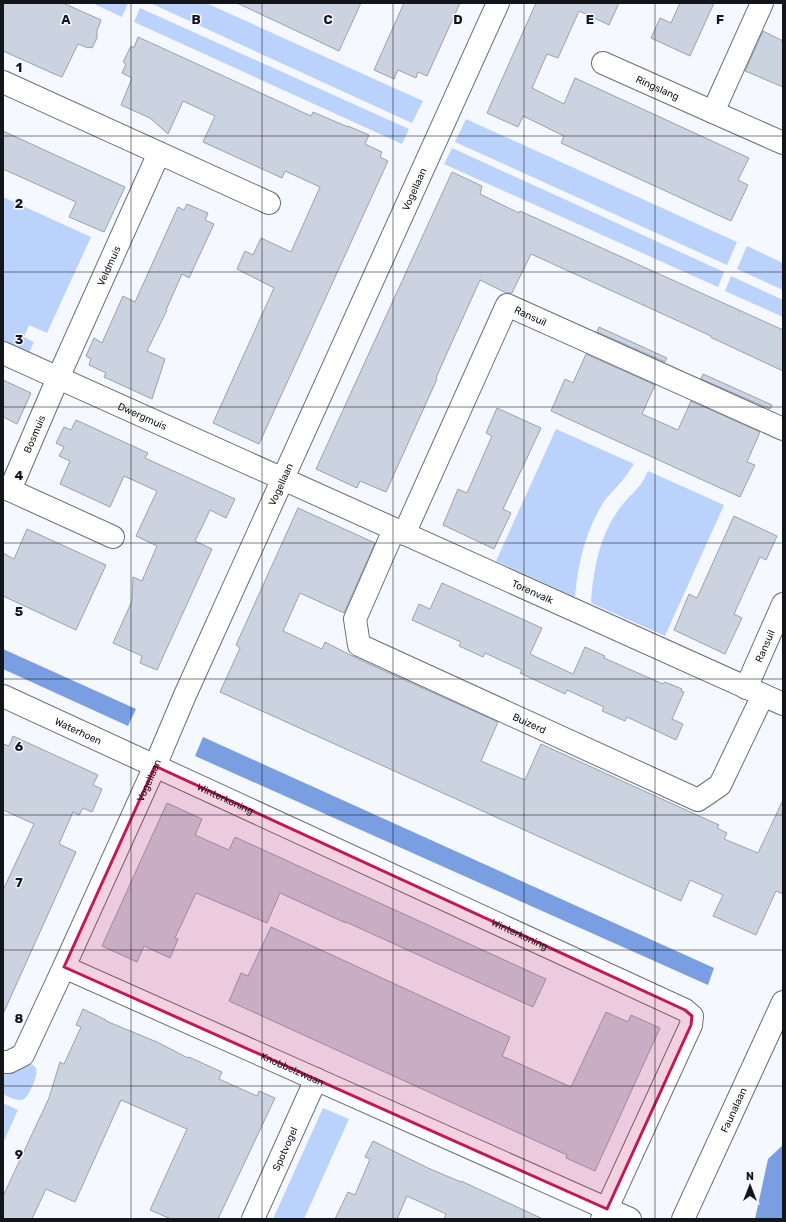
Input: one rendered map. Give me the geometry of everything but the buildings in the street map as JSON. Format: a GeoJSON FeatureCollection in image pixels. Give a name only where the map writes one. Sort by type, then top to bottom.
{"type":"FeatureCollection","features":[{"type":"Feature","properties":{"kind":"street","name":"Vogellaan"},"geometry":{"type":"LineString","coordinates":[[64,967],[155,766],[188,688],[498,3]]}},
{"type":"Feature","properties":{"kind":"street"},"geometry":{"type":"LineString","coordinates":[[713,112],[762,3]]}},
{"type":"Feature","properties":{"kind":"street","name":"Ringslang"},"geometry":{"type":"LineString","coordinates":[[603,63],[783,143]]}},
{"type":"Feature","properties":{"kind":"street"},"geometry":{"type":"LineString","coordinates":[[3,82],[269,202]]}},
{"type":"Feature","properties":{"kind":"street","name":"Veldmuis"},"geometry":{"type":"LineString","coordinates":[[58,378],[159,153]]}},
{"type":"Feature","properties":{"kind":"street","name":"Ransuil"},"geometry":{"type":"LineString","coordinates":[[399,532],[507,305],[783,430]]}},
{"type":"Feature","properties":{"kind":"street","name":"Dwergmuis"},"geometry":{"type":"LineString","coordinates":[[3,353],[283,479]]}},
{"type":"Feature","properties":{"kind":"street","name":"Bosmuis"},"geometry":{"type":"LineString","coordinates":[[58,378],[6,488],[113,537]]}},
{"type":"Feature","properties":{"kind":"street","name":"Torenvalk"},"geometry":{"type":"LineString","coordinates":[[283,479],[783,704]]}},
{"type":"Feature","properties":{"kind":"street","name":"Buizerd"},"geometry":{"type":"LineString","coordinates":[[399,532],[356,619],[359,646],[698,800],[720,785],[755,691]]}},
{"type":"Feature","properties":{"kind":"street","name":"Ransuil"},"geometry":{"type":"LineString","coordinates":[[755,691],[783,604]]}},
{"type":"Feature","properties":{"kind":"street","name":"Waterhoen"},"geometry":{"type":"LineString","coordinates":[[3,696],[155,766]]}},
{"type":"Feature","properties":{"kind":"street","name":"Winterkoning"},"geometry":{"type":"LineString","coordinates":[[155,766],[685,1010],[692,1016],[691,1026],[605,1214]]}},
{"type":"Feature","properties":{"kind":"street"},"geometry":{"type":"LineString","coordinates":[[3,1062],[9,1062],[23,1055],[64,967]]}},
{"type":"Feature","properties":{"kind":"street","name":"Knobbelzwaan"},"geometry":{"type":"LineString","coordinates":[[64,967],[316,1079],[605,1214],[630,1219]]}},
{"type":"Feature","properties":{"kind":"street","name":"Faunalaan"},"geometry":{"type":"LineString","coordinates":[[684,1219],[783,1002]]}},
{"type":"Feature","properties":{"kind":"street","name":"Spotvogel"},"geometry":{"type":"LineString","coordinates":[[253,1219],[316,1079]]}},
{"type":"Feature","properties":{"kind":"highlighted area"},"geometry":{"type":"Polygon","coordinates":[[[155,766],[685,1010],[692,1016],[691,1025],[607,1209],[64,967],[155,766]]]}},
{"type":"Feature","properties":{"kind":"shaded area"},"geometry":{"type":"Polygon","coordinates":[[[92,3],[128,3],[122,17],[92,3]]]}},
{"type":"Feature","properties":{"kind":"shaded area"},"geometry":{"type":"Polygon","coordinates":[[[150,3],[206,3],[423,101],[412,123],[150,3]]]}},
{"type":"Feature","properties":{"kind":"shaded area"},"geometry":{"type":"Polygon","coordinates":[[[140,8],[409,129],[402,144],[134,22],[140,8]]]}},
{"type":"Feature","properties":{"kind":"shaded area"},"geometry":{"type":"Polygon","coordinates":[[[466,119],[737,242],[727,265],[455,142],[466,119]]]}},
{"type":"Feature","properties":{"kind":"shaded area"},"geometry":{"type":"Polygon","coordinates":[[[452,148],[724,272],[718,287],[444,164],[452,148]]]}},
{"type":"Feature","properties":{"kind":"shaded area"},"geometry":{"type":"Polygon","coordinates":[[[3,197],[91,237],[47,333],[29,325],[24,337],[34,342],[29,353],[3,341],[3,197]]]}},
{"type":"Feature","properties":{"kind":"shaded area"},"geometry":{"type":"Polygon","coordinates":[[[747,246],[783,263],[783,290],[737,269],[747,246]]]}},
{"type":"Feature","properties":{"kind":"shaded area"},"geometry":{"type":"Polygon","coordinates":[[[731,276],[783,300],[783,317],[725,291],[731,276]]]}},
{"type":"Feature","properties":{"kind":"shaded area"},"geometry":{"type":"Polygon","coordinates":[[[556,429],[634,464],[619,485],[605,500],[591,525],[580,560],[575,597],[496,561],[556,429]]]}},
{"type":"Feature","properties":{"kind":"shaded area"},"geometry":{"type":"Polygon","coordinates":[[[648,471],[724,505],[665,636],[591,603],[595,567],[601,544],[619,508],[641,484],[648,471]]]}},
{"type":"Feature","properties":{"kind":"shaded area"},"geometry":{"type":"Polygon","coordinates":[[[3,649],[136,709],[128,726],[3,669],[3,649]]]}},
{"type":"Feature","properties":{"kind":"shaded area"},"geometry":{"type":"Polygon","coordinates":[[[203,737],[714,968],[708,985],[195,756],[203,737]]]}},
{"type":"Feature","properties":{"kind":"shaded area"},"geometry":{"type":"Polygon","coordinates":[[[25,1062],[36,1068],[37,1071],[35,1080],[24,1099],[13,1099],[3,1094],[3,1074],[16,1071],[25,1062]]]}},
{"type":"Feature","properties":{"kind":"shaded area"},"geometry":{"type":"Polygon","coordinates":[[[3,1103],[18,1110],[3,1143],[3,1103]]]}},
{"type":"Feature","properties":{"kind":"shaded area"},"geometry":{"type":"Polygon","coordinates":[[[323,1108],[349,1119],[304,1219],[273,1219],[323,1108]]]}},
{"type":"Feature","properties":{"kind":"shaded area"},"geometry":{"type":"Polygon","coordinates":[[[783,1145],[783,1219],[755,1219],[768,1159],[783,1145]]]}}]}
